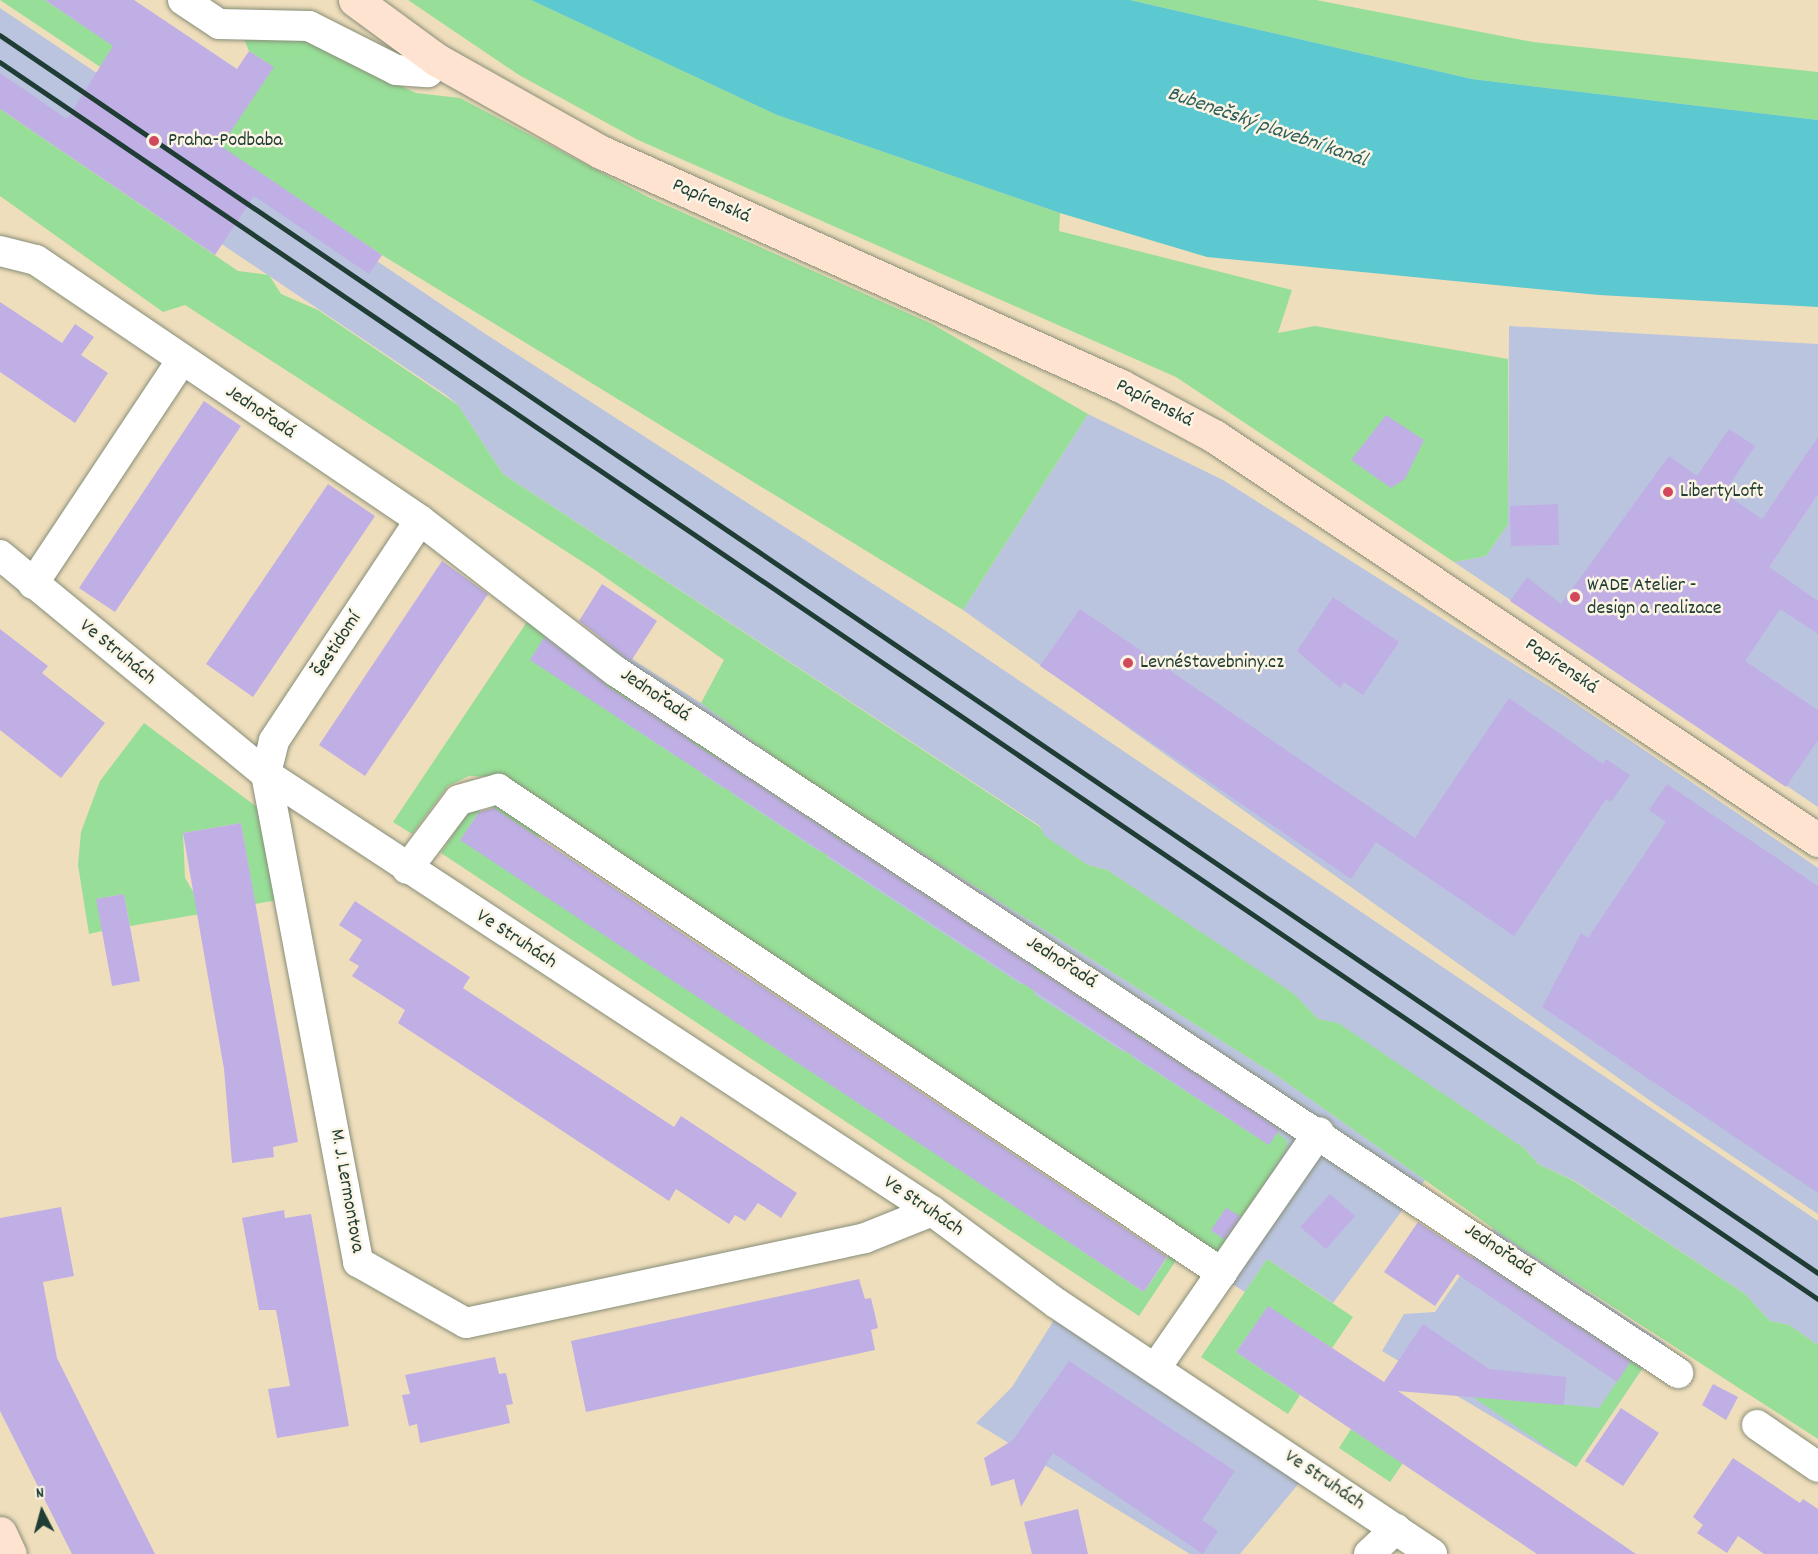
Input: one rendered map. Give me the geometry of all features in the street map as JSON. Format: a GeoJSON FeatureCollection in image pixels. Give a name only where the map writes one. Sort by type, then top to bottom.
{"type":"FeatureCollection","features":[{"type":"Feature","properties":{"kind":"street"},"geometry":{"type":"LineString","coordinates":[[183,0],[219,24],[309,26],[396,70],[428,72],[437,60]]}},
{"type":"Feature","properties":{"kind":"street","name":"Papírenská"},"geometry":{"type":"LineString","coordinates":[[356,0],[437,60],[601,152],[1186,420],[1818,840]]}},
{"type":"Feature","properties":{"kind":"street","name":"Jednořadá"},"geometry":{"type":"LineString","coordinates":[[0,251],[36,260],[181,361],[420,520],[617,672],[1319,1132],[1678,1373]]}},
{"type":"Feature","properties":{"kind":"street"},"geometry":{"type":"LineString","coordinates":[[33,584],[181,361]]}},
{"type":"Feature","properties":{"kind":"street","name":"Šestidomí"},"geometry":{"type":"LineString","coordinates":[[266,774],[274,741],[420,520]]}},
{"type":"Feature","properties":{"kind":"street","name":"Ve Struhách"},"geometry":{"type":"LineString","coordinates":[[0,555],[266,774],[407,869],[932,1211],[1155,1369],[1432,1554]]}},
{"type":"Feature","properties":{"kind":"street","name":"M. J. Lermontova"},"geometry":{"type":"LineString","coordinates":[[266,774],[358,1262],[466,1323],[865,1238],[932,1211]]}},
{"type":"Feature","properties":{"kind":"street"},"geometry":{"type":"LineString","coordinates":[[407,869],[459,800],[498,789],[1221,1273]]}},
{"type":"Feature","properties":{"kind":"street"},"geometry":{"type":"LineString","coordinates":[[1155,1369],[1319,1132]]}},
{"type":"Feature","properties":{"kind":"street"},"geometry":{"type":"LineString","coordinates":[[1757,1425],[1818,1467]]}},
{"type":"Feature","properties":{"kind":"street"},"geometry":{"type":"LineString","coordinates":[[1369,1554],[1396,1529]]}},
{"type":"Feature","properties":{"kind":"street"},"geometry":{"type":"LineString","coordinates":[[0,1533],[10,1554]]}},
{"type":"Feature","properties":{"kind":"shaded area"},"geometry":{"type":"Polygon","coordinates":[[[0,8],[487,335],[943,629],[1818,1221],[1818,1345],[1789,1325],[1770,1321],[1745,1294],[1575,1181],[1538,1164],[1524,1148],[1338,1024],[1318,1019],[1292,993],[1107,870],[1088,865],[1044,836],[1040,826],[503,474],[458,405],[446,395],[0,95],[0,8]]]}},
{"type":"Feature","properties":{"kind":"shaded area"},"geometry":{"type":"Polygon","coordinates":[[[1509,326],[1818,344],[1818,807],[1454,562],[1486,556],[1508,524],[1509,326]]]}},
{"type":"Feature","properties":{"kind":"shaded area"},"geometry":{"type":"Polygon","coordinates":[[[1088,414],[1223,480],[1566,697],[1818,868],[1818,1214],[1652,1102],[963,610],[1088,414]]]}},
{"type":"Feature","properties":{"kind":"shaded area"},"geometry":{"type":"Polygon","coordinates":[[[541,601],[701,703],[803,778],[1276,1075],[1425,1180],[1333,1303],[1267,1259],[1245,1292],[1181,1253],[480,693],[541,601]]]}},
{"type":"Feature","properties":{"kind":"shaded area"},"geometry":{"type":"Polygon","coordinates":[[[1493,1228],[1666,1344],[1642,1369],[1576,1467],[1382,1351],[1404,1314],[1435,1312],[1493,1228]]]}},
{"type":"Feature","properties":{"kind":"shaded area"},"geometry":{"type":"Polygon","coordinates":[[[1054,1320],[1300,1482],[1240,1554],[1190,1554],[976,1423],[1012,1387],[1054,1320]]]}},
{"type":"Feature","properties":{"kind":"green space"},"geometry":{"type":"Polygon","coordinates":[[[0,0],[45,0],[190,97],[273,67],[249,51],[244,39],[290,31],[416,93],[460,98],[648,197],[932,324],[1088,414],[963,610],[382,255],[0,0]]]}},
{"type":"Feature","properties":{"kind":"green space"},"geometry":{"type":"Polygon","coordinates":[[[408,0],[531,0],[777,115],[1060,213],[1059,231],[1292,290],[1278,333],[1315,326],[1508,359],[1508,524],[1486,556],[1454,562],[1176,377],[638,140],[519,75],[408,0]]]}},
{"type":"Feature","properties":{"kind":"green space"},"geometry":{"type":"Polygon","coordinates":[[[1130,0],[1316,0],[1533,42],[1818,72],[1818,120],[1472,79],[1130,0]]]}},
{"type":"Feature","properties":{"kind":"green space"},"geometry":{"type":"Polygon","coordinates":[[[0,109],[238,271],[269,275],[281,294],[318,310],[458,405],[503,474],[1040,827],[1045,836],[1088,865],[1107,870],[1293,993],[1318,1019],[1338,1023],[1524,1148],[1538,1164],[1574,1181],[1745,1294],[1770,1321],[1789,1325],[1818,1345],[1818,1439],[1517,1245],[1276,1075],[803,778],[701,703],[724,660],[595,570],[185,305],[163,312],[0,196],[0,109]]]}},
{"type":"Feature","properties":{"kind":"green space"},"geometry":{"type":"Polygon","coordinates":[[[529,619],[1048,970],[1034,994],[1125,1053],[1140,1029],[1146,1032],[1131,1056],[1269,1145],[1281,1126],[1278,1134],[1287,1140],[1287,1148],[1242,1218],[1226,1208],[1211,1231],[1227,1241],[1219,1254],[495,777],[469,776],[448,786],[412,834],[393,822],[529,619]],[[545,636],[530,660],[566,683],[581,660],[545,636]],[[586,663],[571,686],[594,701],[608,679],[586,663]],[[634,696],[619,719],[677,757],[692,735],[634,696]],[[718,752],[702,774],[725,789],[741,767],[718,752]],[[745,771],[731,793],[822,853],[836,832],[745,771]],[[841,835],[827,857],[1022,985],[1036,964],[841,835]]]}},
{"type":"Feature","properties":{"kind":"green space"},"geometry":{"type":"Polygon","coordinates":[[[144,723],[261,810],[278,900],[255,904],[241,823],[183,833],[185,878],[206,913],[130,926],[124,894],[97,899],[102,931],[89,934],[78,865],[81,832],[100,781],[144,723]]]}},
{"type":"Feature","properties":{"kind":"green space"},"geometry":{"type":"Polygon","coordinates":[[[480,794],[543,832],[539,838],[485,803],[461,839],[1144,1292],[1169,1255],[1117,1221],[1181,1253],[1139,1316],[441,853],[480,794]]]}},
{"type":"Feature","properties":{"kind":"green space"},"geometry":{"type":"Polygon","coordinates":[[[1267,1259],[1353,1317],[1332,1348],[1268,1307],[1236,1352],[1300,1395],[1288,1414],[1201,1357],[1267,1259]]]}},
{"type":"Feature","properties":{"kind":"green space"},"geometry":{"type":"Polygon","coordinates":[[[1631,1361],[1642,1369],[1576,1467],[1470,1395],[1599,1408],[1631,1361]]]}},
{"type":"Feature","properties":{"kind":"green space"},"geometry":{"type":"Polygon","coordinates":[[[1351,1429],[1403,1463],[1390,1482],[1339,1448],[1351,1429]]]}},
{"type":"Feature","properties":{"kind":"water","name":"Bubenečský plavební kanál"},"geometry":{"type":"Polygon","coordinates":[[[531,0],[1130,0],[1472,79],[1818,120],[1818,307],[1599,295],[1207,257],[1060,213],[777,115],[531,0]]]}},
{"type":"Feature","properties":{"kind":"building"},"geometry":{"type":"Polygon","coordinates":[[[45,0],[134,0],[237,69],[249,51],[274,67],[221,146],[382,255],[369,274],[254,196],[215,255],[0,109],[0,73],[67,119],[113,46],[45,0]]]}},
{"type":"Feature","properties":{"kind":"building"},"geometry":{"type":"Polygon","coordinates":[[[0,302],[62,343],[75,324],[94,337],[81,355],[108,373],[75,423],[0,372],[0,302]]]}},
{"type":"Feature","properties":{"kind":"building"},"geometry":{"type":"Polygon","coordinates":[[[204,401],[241,426],[115,612],[79,588],[204,401]]]}},
{"type":"Feature","properties":{"kind":"building"},"geometry":{"type":"Polygon","coordinates":[[[1386,415],[1424,440],[1405,479],[1391,488],[1351,460],[1386,415]]]}},
{"type":"Feature","properties":{"kind":"building"},"geometry":{"type":"Polygon","coordinates":[[[1729,429],[1755,446],[1724,493],[1762,519],[1818,437],[1818,494],[1769,567],[1818,601],[1818,634],[1780,609],[1745,661],[1818,710],[1818,740],[1786,787],[1510,601],[1527,577],[1561,604],[1669,456],[1697,476],[1729,429]]]}},
{"type":"Feature","properties":{"kind":"building"},"geometry":{"type":"Polygon","coordinates":[[[328,484],[375,516],[253,697],[206,664],[328,484]]]}},
{"type":"Feature","properties":{"kind":"building"},"geometry":{"type":"Polygon","coordinates":[[[1558,504],[1559,545],[1511,546],[1510,506],[1558,504]]]}},
{"type":"Feature","properties":{"kind":"building"},"geometry":{"type":"Polygon","coordinates":[[[442,561],[488,594],[365,776],[319,745],[442,561]]]}},
{"type":"Feature","properties":{"kind":"building"},"geometry":{"type":"Polygon","coordinates":[[[602,584],[657,621],[631,661],[579,621],[602,584]]]}},
{"type":"Feature","properties":{"kind":"building"},"geometry":{"type":"Polygon","coordinates":[[[1333,597],[1399,642],[1363,695],[1344,682],[1340,688],[1297,651],[1333,597]]]}},
{"type":"Feature","properties":{"kind":"building"},"geometry":{"type":"Polygon","coordinates":[[[1080,609],[1415,838],[1509,698],[1603,764],[1606,759],[1630,775],[1611,802],[1606,799],[1514,936],[1376,842],[1351,879],[1040,666],[1080,609]]]}},
{"type":"Feature","properties":{"kind":"building"},"geometry":{"type":"Polygon","coordinates":[[[0,629],[48,666],[42,673],[105,723],[61,778],[0,730],[0,629]]]}},
{"type":"Feature","properties":{"kind":"building"},"geometry":{"type":"Polygon","coordinates":[[[544,638],[607,686],[1279,1130],[1269,1145],[530,660],[544,638]]]}},
{"type":"Feature","properties":{"kind":"building"},"geometry":{"type":"Polygon","coordinates":[[[1667,784],[1818,886],[1818,1193],[1542,1007],[1581,933],[1588,938],[1666,822],[1649,810],[1667,784]]]}},
{"type":"Feature","properties":{"kind":"building"},"geometry":{"type":"Polygon","coordinates":[[[494,808],[1167,1257],[1144,1292],[460,840],[479,812],[494,808]]]}},
{"type":"Feature","properties":{"kind":"building"},"geometry":{"type":"Polygon","coordinates":[[[241,823],[298,1142],[273,1147],[274,1157],[232,1163],[224,1069],[183,833],[241,823]]]}},
{"type":"Feature","properties":{"kind":"building"},"geometry":{"type":"Polygon","coordinates":[[[124,894],[140,981],[112,986],[96,899],[124,894]]]}},
{"type":"Feature","properties":{"kind":"building"},"geometry":{"type":"Polygon","coordinates":[[[355,901],[470,977],[463,988],[674,1127],[681,1116],[797,1193],[781,1218],[758,1203],[745,1221],[735,1215],[729,1224],[676,1189],[669,1201],[398,1023],[405,1010],[352,976],[359,966],[349,960],[362,940],[339,925],[355,901]]]}},
{"type":"Feature","properties":{"kind":"building"},"geometry":{"type":"Polygon","coordinates":[[[1330,1194],[1355,1216],[1326,1249],[1300,1227],[1330,1194]]]}},
{"type":"Feature","properties":{"kind":"building"},"geometry":{"type":"Polygon","coordinates":[[[61,1207],[74,1276],[43,1282],[57,1358],[155,1554],[72,1554],[0,1411],[0,1218],[61,1207]]]}},
{"type":"Feature","properties":{"kind":"building"},"geometry":{"type":"Polygon","coordinates":[[[1226,1208],[1240,1216],[1224,1239],[1211,1230],[1226,1208]]]}},
{"type":"Feature","properties":{"kind":"building"},"geometry":{"type":"Polygon","coordinates":[[[284,1210],[285,1218],[311,1214],[349,1426],[277,1438],[268,1389],[290,1386],[276,1310],[259,1310],[242,1218],[284,1210]]]}},
{"type":"Feature","properties":{"kind":"building"},"geometry":{"type":"Polygon","coordinates":[[[1418,1222],[1630,1362],[1617,1382],[1457,1274],[1435,1306],[1384,1272],[1418,1222]]]}},
{"type":"Feature","properties":{"kind":"building"},"geometry":{"type":"Polygon","coordinates":[[[859,1279],[865,1299],[871,1298],[878,1328],[871,1330],[875,1350],[586,1412],[571,1341],[859,1279]]]}},
{"type":"Feature","properties":{"kind":"building"},"geometry":{"type":"Polygon","coordinates":[[[1268,1306],[1384,1382],[1423,1324],[1489,1369],[1566,1377],[1564,1405],[1398,1391],[1636,1554],[1537,1554],[1236,1352],[1268,1306]]]}},
{"type":"Feature","properties":{"kind":"building"},"geometry":{"type":"Polygon","coordinates":[[[495,1357],[499,1374],[506,1373],[513,1404],[506,1405],[510,1423],[420,1443],[417,1424],[409,1426],[402,1395],[410,1394],[405,1375],[495,1357]]]}},
{"type":"Feature","properties":{"kind":"building"},"geometry":{"type":"Polygon","coordinates":[[[1069,1361],[1235,1471],[1202,1520],[1218,1531],[1203,1554],[1053,1453],[1021,1507],[1014,1479],[991,1486],[984,1458],[1013,1440],[1069,1361]]]}},
{"type":"Feature","properties":{"kind":"building"},"geometry":{"type":"Polygon","coordinates":[[[1713,1384],[1738,1397],[1726,1420],[1702,1405],[1713,1384]]]}},
{"type":"Feature","properties":{"kind":"building"},"geometry":{"type":"Polygon","coordinates":[[[1621,1408],[1659,1433],[1623,1486],[1585,1461],[1621,1408]]]}},
{"type":"Feature","properties":{"kind":"building"},"geometry":{"type":"Polygon","coordinates":[[[1733,1458],[1800,1503],[1803,1499],[1818,1509],[1818,1554],[1764,1554],[1738,1536],[1727,1553],[1697,1533],[1703,1525],[1693,1517],[1733,1458]]]}},
{"type":"Feature","properties":{"kind":"building"},"geometry":{"type":"Polygon","coordinates":[[[1078,1509],[1088,1554],[1032,1554],[1024,1522],[1078,1509]]]}},
{"type":"Feature","properties":{"kind":"railway"},"geometry":{"type":"LineString","coordinates":[[0,35],[1818,1273]]}},
{"type":"Feature","properties":{"kind":"railway"},"geometry":{"type":"LineString","coordinates":[[0,62],[1818,1299]]}},
{"type":"Feature","properties":{"kind":"place","name":"Praha-Podbaba"},"geometry":{"type":"Point","coordinates":[154,141]}},
{"type":"Feature","properties":{"kind":"place","name":"LibertyLoft"},"geometry":{"type":"Point","coordinates":[1668,492]}},
{"type":"Feature","properties":{"kind":"place","name":"WADE Atelier - design a realizace"},"geometry":{"type":"Point","coordinates":[1575,597]}},
{"type":"Feature","properties":{"kind":"place","name":"LevnéStavebniny.cz"},"geometry":{"type":"Point","coordinates":[1128,663]}}]}
